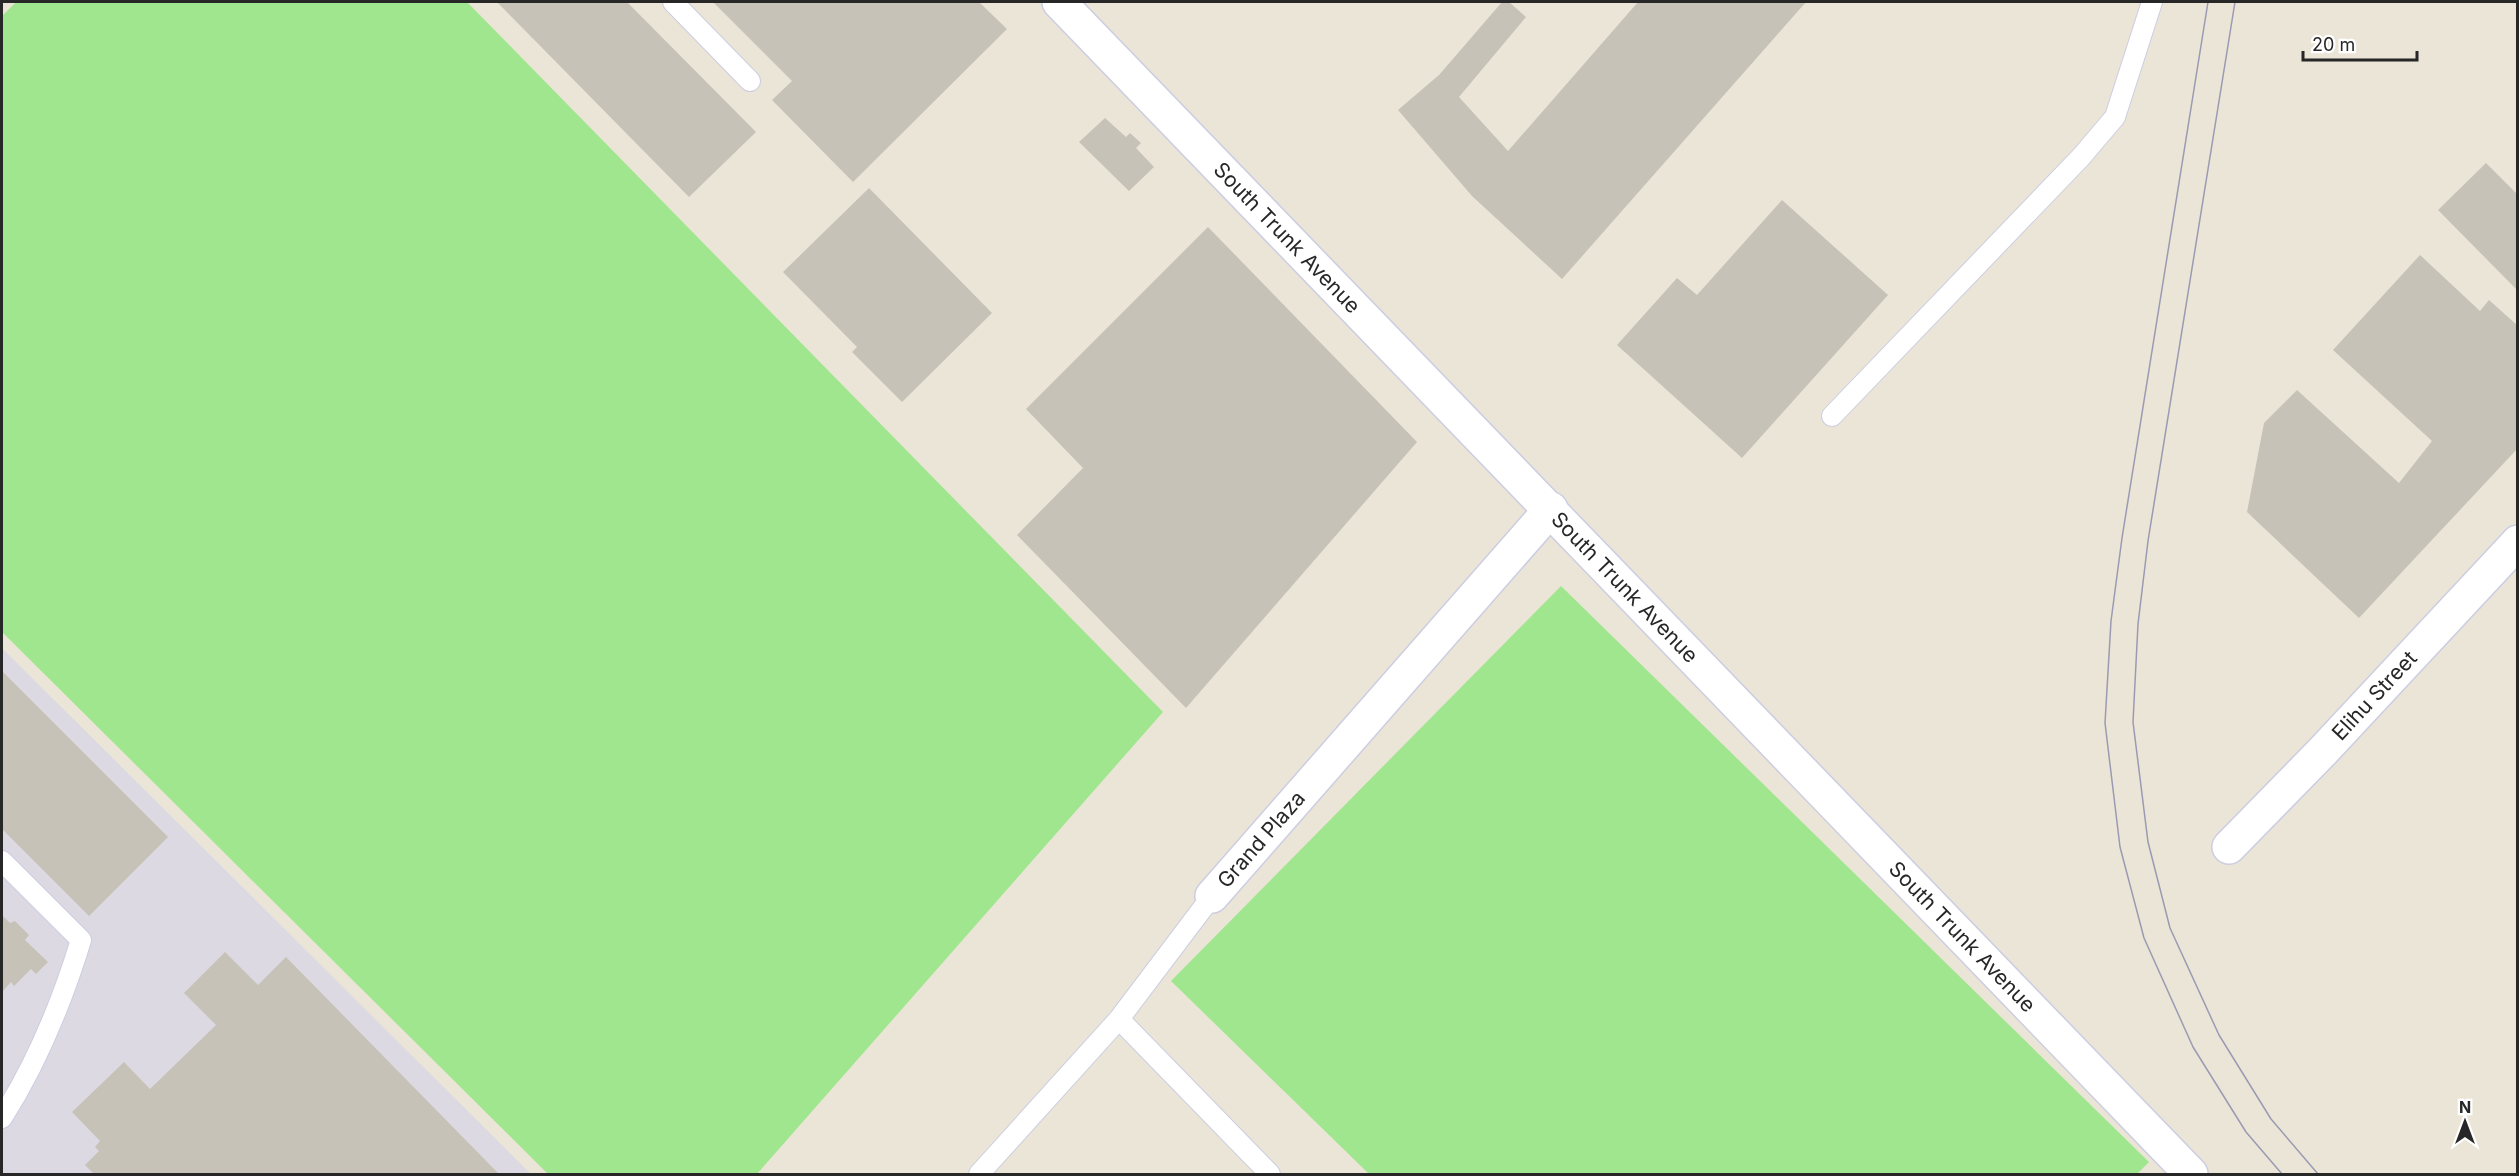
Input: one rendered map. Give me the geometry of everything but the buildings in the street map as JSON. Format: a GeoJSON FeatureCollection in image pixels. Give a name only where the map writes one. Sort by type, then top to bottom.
{"type":"FeatureCollection","features":[{"type":"Feature","properties":{"kind":"street","name":"South Trunk Avenue"},"geometry":{"type":"LineString","coordinates":[[1059,2],[2191,1174]]}},
{"type":"Feature","properties":{"kind":"street","name":"Grand Plaza"},"geometry":{"type":"LineString","coordinates":[[1212,896],[1551,509]]}},
{"type":"Feature","properties":{"kind":"street","name":"Elihu Street"},"geometry":{"type":"LineString","coordinates":[[2229,847],[2322,752],[2517,542]]}},
{"type":"Feature","properties":{"kind":"lane"},"geometry":{"type":"LineString","coordinates":[[673,2],[750,81]]}},
{"type":"Feature","properties":{"kind":"lane"},"geometry":{"type":"LineString","coordinates":[[1832,416],[2081,157],[2115,117],[2152,2]]}},
{"type":"Feature","properties":{"kind":"lane"},"geometry":{"type":"LineString","coordinates":[[2,861],[81,940],[65,994],[20,1090],[2,1118]]}},
{"type":"Feature","properties":{"kind":"lane","name":"Grand Plaza"},"geometry":{"type":"LineString","coordinates":[[979,1174],[1119,1019],[1212,896]]}},
{"type":"Feature","properties":{"kind":"lane"},"geometry":{"type":"LineString","coordinates":[[1119,1019],[1259,1171]]}},
{"type":"Feature","properties":{"kind":"shaded area"},"geometry":{"type":"Polygon","coordinates":[[[2,648],[531,1174],[2,1174],[2,648]]]}},
{"type":"Feature","properties":{"kind":"green space"},"geometry":{"type":"Polygon","coordinates":[[[16,2],[467,2],[1163,712],[757,1174],[548,1174],[2,632],[2,16],[16,2]]]}},
{"type":"Feature","properties":{"kind":"green space"},"geometry":{"type":"Polygon","coordinates":[[[1561,586],[2149,1162],[2137,1174],[1369,1174],[1171,981],[1561,586]]]}},
{"type":"Feature","properties":{"kind":"tram line"},"geometry":{"type":"LineString","coordinates":[[2208,2],[2122,538],[2111,621],[2105,723],[2120,847],[2144,938],[2193,1047],[2246,1132],[2282,1174]]}},
{"type":"Feature","properties":{"kind":"tram line"},"geometry":{"type":"LineString","coordinates":[[2235,2],[2148,541],[2138,624],[2133,722],[2148,842],[2170,928],[2219,1035],[2271,1119],[2318,1174]]}}]}
